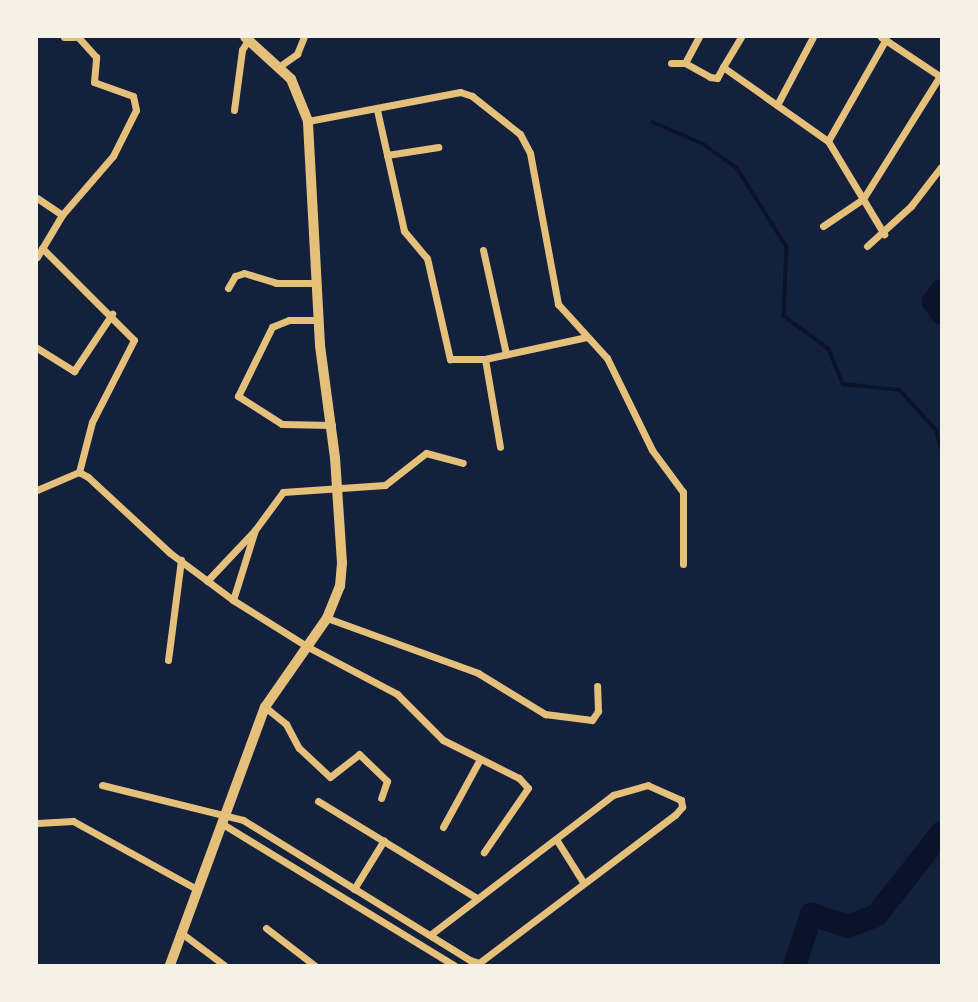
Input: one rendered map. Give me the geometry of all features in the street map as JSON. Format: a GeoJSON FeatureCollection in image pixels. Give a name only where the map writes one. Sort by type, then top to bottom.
{"type":"FeatureCollection","features":[{"type":"Feature","properties":{"kind":"main road"},"geometry":{"type":"LineString","coordinates":[[170,965],[195,888],[265,707],[327,618],[340,586],[342,563],[332,425],[319,320],[308,121],[296,89],[280,66],[247,39]]}},
{"type":"Feature","properties":{"kind":"street"},"geometry":{"type":"LineString","coordinates":[[37,257],[62,215],[113,156],[137,102],[133,96],[94,82],[96,57],[76,37],[64,37]]}},
{"type":"Feature","properties":{"kind":"street"},"geometry":{"type":"LineString","coordinates":[[280,66],[297,54],[304,37]]}},
{"type":"Feature","properties":{"kind":"street"},"geometry":{"type":"LineString","coordinates":[[685,63],[699,37]]}},
{"type":"Feature","properties":{"kind":"street"},"geometry":{"type":"LineString","coordinates":[[671,63],[685,63],[716,78],[741,37]]}},
{"type":"Feature","properties":{"kind":"street"},"geometry":{"type":"LineString","coordinates":[[777,105],[813,37]]}},
{"type":"Feature","properties":{"kind":"street"},"geometry":{"type":"LineString","coordinates":[[823,226],[863,199],[941,76],[883,38],[828,141]]}},
{"type":"Feature","properties":{"kind":"street"},"geometry":{"type":"LineString","coordinates":[[234,110],[242,50],[247,39]]}},
{"type":"Feature","properties":{"kind":"street"},"geometry":{"type":"LineString","coordinates":[[723,67],[828,141],[884,234]]}},
{"type":"Feature","properties":{"kind":"street"},"geometry":{"type":"LineString","coordinates":[[308,121],[466,93],[520,134],[530,153],[558,304],[607,358],[652,450],[683,492],[683,564]]}},
{"type":"Feature","properties":{"kind":"street"},"geometry":{"type":"LineString","coordinates":[[377,110],[404,231],[427,258],[450,359],[485,359],[587,337]]}},
{"type":"Feature","properties":{"kind":"street"},"geometry":{"type":"LineString","coordinates":[[387,155],[438,147]]}},
{"type":"Feature","properties":{"kind":"street"},"geometry":{"type":"LineString","coordinates":[[867,246],[884,234],[941,167]]}},
{"type":"Feature","properties":{"kind":"street"},"geometry":{"type":"LineString","coordinates":[[37,198],[62,215]]}},
{"type":"Feature","properties":{"kind":"street"},"geometry":{"type":"LineString","coordinates":[[42,248],[112,314],[132,336],[134,346],[92,422],[79,472]]}},
{"type":"Feature","properties":{"kind":"street"},"geometry":{"type":"LineString","coordinates":[[484,250],[506,354]]}},
{"type":"Feature","properties":{"kind":"street"},"geometry":{"type":"LineString","coordinates":[[228,288],[235,276],[244,273],[276,283],[317,283]]}},
{"type":"Feature","properties":{"kind":"street"},"geometry":{"type":"LineString","coordinates":[[37,348],[75,371],[112,314]]}},
{"type":"Feature","properties":{"kind":"street"},"geometry":{"type":"LineString","coordinates":[[319,320],[289,320],[272,327],[237,396],[282,424],[332,425]]}},
{"type":"Feature","properties":{"kind":"street"},"geometry":{"type":"LineString","coordinates":[[485,359],[500,447]]}},
{"type":"Feature","properties":{"kind":"street"},"geometry":{"type":"LineString","coordinates":[[207,581],[255,530],[283,492],[337,491],[385,485],[426,453],[463,463]]}},
{"type":"Feature","properties":{"kind":"street"},"geometry":{"type":"LineString","coordinates":[[37,490],[79,472]]}},
{"type":"Feature","properties":{"kind":"street"},"geometry":{"type":"LineString","coordinates":[[79,472],[181,561],[233,600],[308,647],[397,694],[424,726],[519,778],[528,788],[484,852]]}},
{"type":"Feature","properties":{"kind":"street"},"geometry":{"type":"LineString","coordinates":[[233,600],[255,530]]}},
{"type":"Feature","properties":{"kind":"street"},"geometry":{"type":"LineString","coordinates":[[168,660],[181,561]]}},
{"type":"Feature","properties":{"kind":"street"},"geometry":{"type":"LineString","coordinates":[[327,618],[478,673],[545,714],[592,720],[598,711],[597,686]]}},
{"type":"Feature","properties":{"kind":"street"},"geometry":{"type":"LineString","coordinates":[[265,707],[286,724],[299,748],[330,777],[359,754],[387,781],[381,799]]}},
{"type":"Feature","properties":{"kind":"street"},"geometry":{"type":"LineString","coordinates":[[443,827],[480,759]]}},
{"type":"Feature","properties":{"kind":"street"},"geometry":{"type":"LineString","coordinates":[[102,785],[222,818],[243,820],[470,960],[487,961],[583,881],[675,815],[682,807],[681,800],[648,785],[624,789],[430,935]]}},
{"type":"Feature","properties":{"kind":"street"},"geometry":{"type":"LineString","coordinates":[[318,801],[477,898]]}},
{"type":"Feature","properties":{"kind":"street"},"geometry":{"type":"LineString","coordinates":[[222,818],[454,965]]}},
{"type":"Feature","properties":{"kind":"street"},"geometry":{"type":"LineString","coordinates":[[37,823],[73,821],[195,888]]}},
{"type":"Feature","properties":{"kind":"street"},"geometry":{"type":"LineString","coordinates":[[556,839],[583,881]]}},
{"type":"Feature","properties":{"kind":"street"},"geometry":{"type":"LineString","coordinates":[[354,889],[384,840]]}},
{"type":"Feature","properties":{"kind":"street"},"geometry":{"type":"LineString","coordinates":[[266,928],[314,965]]}},
{"type":"Feature","properties":{"kind":"street"},"geometry":{"type":"LineString","coordinates":[[180,932],[224,965]]}},
{"type":"Feature","properties":{"kind":"waterway"},"geometry":{"type":"LineString","coordinates":[[653,122],[703,144],[737,168],[787,247],[784,316],[829,349],[843,384],[900,390],[937,431],[941,448]]}},
{"type":"Feature","properties":{"kind":"waterway"},"geometry":{"type":"LineString","coordinates":[[941,290],[933,301],[941,313]]}},
{"type":"Feature","properties":{"kind":"waterway"},"geometry":{"type":"LineString","coordinates":[[794,965],[811,914],[847,926],[876,915],[941,832]]}}]}
